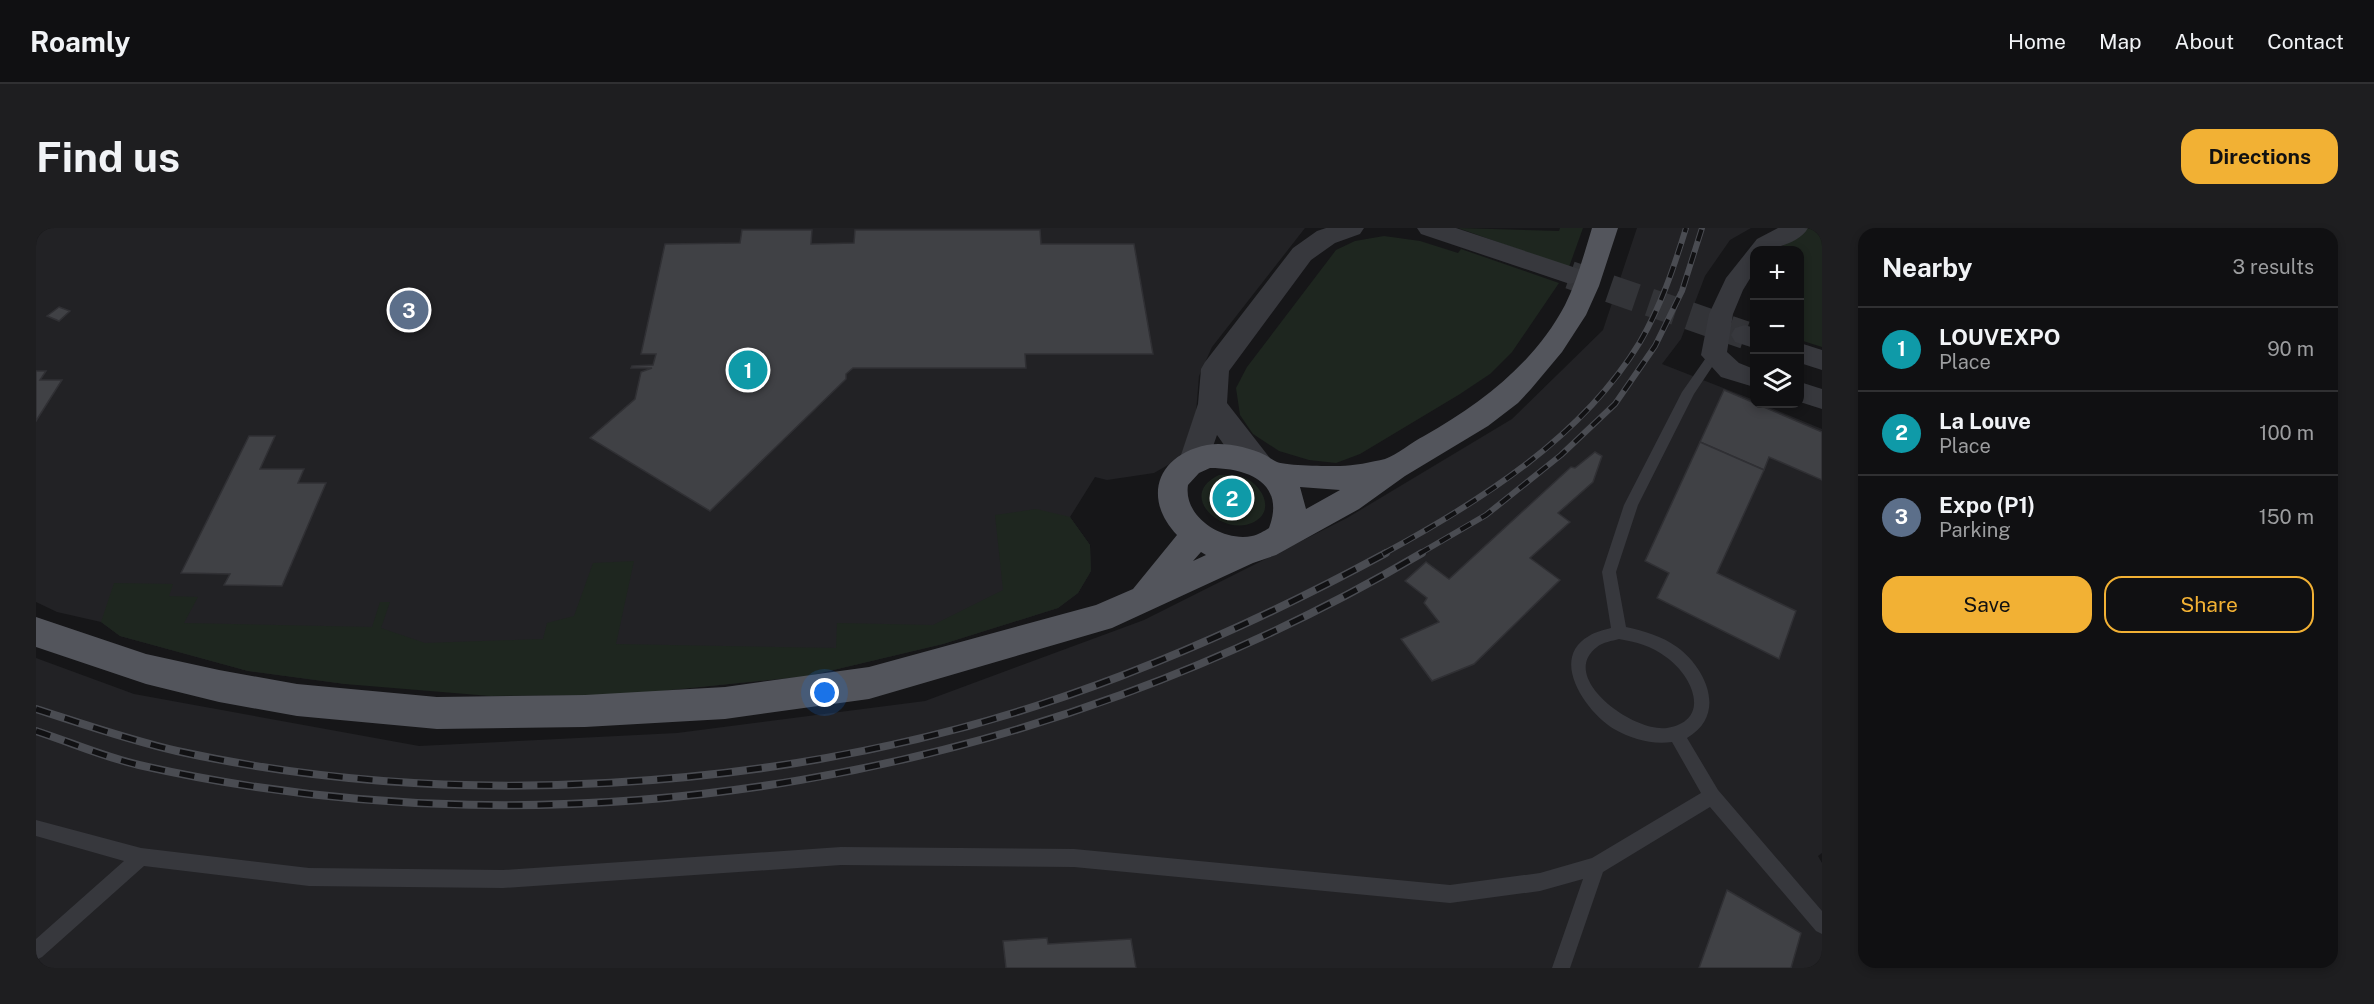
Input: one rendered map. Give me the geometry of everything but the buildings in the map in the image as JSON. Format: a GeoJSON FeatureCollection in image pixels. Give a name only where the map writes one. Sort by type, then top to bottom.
{"type":"FeatureCollection","features":[{"type":"Feature","properties":{"kind":"main road"},"geometry":{"type":"LineString","coordinates":[[36,632],[146,669],[219,686],[297,700],[436,713],[585,711],[724,703],[869,683],[1100,618],[1139,603],[1248,550],[1267,546],[1343,504],[1394,468],[1506,398],[1549,348],[1578,305],[1605,228]]}},
{"type":"Feature","properties":{"kind":"main road"},"geometry":{"type":"LineString","coordinates":[[1248,550],[1227,549],[1196,535],[1176,512],[1172,496],[1175,481],[1182,470],[1194,461],[1215,456],[1239,457],[1268,470],[1342,478],[1394,468]]}},
{"type":"Feature","properties":{"kind":"main road"},"geometry":{"type":"LineString","coordinates":[[1268,470],[1288,491],[1293,507],[1291,523],[1282,536]]}},
{"type":"Feature","properties":{"kind":"main road"},"geometry":{"type":"LineString","coordinates":[[1139,603],[1196,535]]}},
{"type":"Feature","properties":{"kind":"street"},"geometry":{"type":"LineString","coordinates":[[1194,461],[1212,404],[1215,369],[1318,235],[1351,228]]}},
{"type":"Feature","properties":{"kind":"street"},"geometry":{"type":"LineString","coordinates":[[1763,246],[1797,228]]}},
{"type":"Feature","properties":{"kind":"street"},"geometry":{"type":"LineString","coordinates":[[1430,229],[1570,275]]}},
{"type":"Feature","properties":{"kind":"street"},"geometry":{"type":"LineString","coordinates":[[1750,261],[1740,272],[1724,303],[1715,338],[1714,355],[1730,370],[1750,376]]}},
{"type":"Feature","properties":{"kind":"street"},"geometry":{"type":"LineString","coordinates":[[1803,354],[1822,360]]}},
{"type":"Feature","properties":{"kind":"street"},"geometry":{"type":"LineString","coordinates":[[1804,393],[1822,399]]}},
{"type":"Feature","properties":{"kind":"street"},"geometry":{"type":"LineString","coordinates":[[1212,404],[1229,430],[1268,470]]}},
{"type":"Feature","properties":{"kind":"lane"},"geometry":{"type":"LineString","coordinates":[[1619,632],[1609,572],[1631,505],[1689,392],[1714,355]]}},
{"type":"Feature","properties":{"kind":"lane"},"geometry":{"type":"LineString","coordinates":[[1619,632],[1639,635],[1667,649],[1690,669],[1700,686],[1703,702],[1700,717],[1691,728],[1677,735],[1659,737],[1638,732],[1619,723],[1599,709],[1586,691],[1579,673],[1579,657],[1587,643],[1601,635],[1619,632]]}},
{"type":"Feature","properties":{"kind":"lane"},"geometry":{"type":"LineString","coordinates":[[1677,735],[1712,796],[1822,925]]}},
{"type":"Feature","properties":{"kind":"lane"},"geometry":{"type":"LineString","coordinates":[[36,828],[141,857],[309,877],[491,879],[841,856],[1074,858],[1450,894],[1540,882],[1596,866],[1712,796]]}},
{"type":"Feature","properties":{"kind":"lane"},"geometry":{"type":"LineString","coordinates":[[36,951],[141,857]]}},
{"type":"Feature","properties":{"kind":"lane"},"geometry":{"type":"LineString","coordinates":[[1561,968],[1596,866]]}},
{"type":"Feature","properties":{"kind":"shaded area"},"geometry":{"type":"Polygon","coordinates":[[[36,228],[1305,228],[1212,347],[1199,376],[1194,437],[1182,457],[1154,473],[1107,480],[1095,477],[1070,517],[1090,545],[1091,571],[1078,593],[1058,608],[943,644],[808,676],[621,695],[345,684],[248,671],[120,636],[101,622],[57,612],[36,602],[36,228]]]}},
{"type":"Feature","properties":{"kind":"shaded area"},"geometry":{"type":"Polygon","coordinates":[[[1458,228],[1559,231],[1560,228],[1583,228],[1569,267],[1458,228]]]}},
{"type":"Feature","properties":{"kind":"shaded area"},"geometry":{"type":"Polygon","coordinates":[[[1637,228],[1751,228],[1730,240],[1705,276],[1681,339],[1662,364],[1750,398],[1750,408],[1772,408],[1822,429],[1822,853],[1818,856],[1822,863],[1822,968],[36,968],[36,658],[134,694],[419,746],[677,733],[925,701],[1144,620],[1347,518],[1512,419],[1603,330],[1637,228]]]}},
{"type":"Feature","properties":{"kind":"shaded area"},"geometry":{"type":"Polygon","coordinates":[[[1800,228],[1822,229],[1822,347],[1804,341],[1804,246],[1783,246],[1800,228]]]}},
{"type":"Feature","properties":{"kind":"shaded area"},"geometry":{"type":"Polygon","coordinates":[[[1384,236],[1420,241],[1458,253],[1461,249],[1559,283],[1512,352],[1490,374],[1360,454],[1336,463],[1309,460],[1279,451],[1253,434],[1240,415],[1236,388],[1247,367],[1336,250],[1355,241],[1384,236]]]}},
{"type":"Feature","properties":{"kind":"shaded area"},"geometry":{"type":"Polygon","coordinates":[[[1219,475],[1240,476],[1258,488],[1262,493],[1265,506],[1260,517],[1254,522],[1242,525],[1230,524],[1218,520],[1209,512],[1203,503],[1202,493],[1207,484],[1219,475]]]}},
{"type":"Feature","properties":{"kind":"shaded area"},"geometry":{"type":"Polygon","coordinates":[[[1036,509],[1070,517],[1090,545],[1091,571],[1078,593],[1058,608],[943,644],[808,676],[621,695],[490,696],[345,684],[248,671],[120,636],[101,622],[114,583],[173,584],[169,596],[198,597],[184,623],[372,627],[380,602],[390,602],[381,628],[425,643],[543,639],[547,623],[574,616],[593,563],[634,561],[616,644],[836,648],[837,623],[933,625],[1003,590],[995,515],[1036,509]]]}},
{"type":"Feature","properties":{"kind":"tunnel"},"geometry":{"type":"LineString","coordinates":[[1570,275],[1745,335]]}},
{"type":"Feature","properties":{"kind":"railway"},"geometry":{"type":"LineString","coordinates":[[1383,554],[1456,512],[1526,465],[1559,438],[1589,408],[1616,377],[1648,328],[1666,286],[1686,228]]}},
{"type":"Feature","properties":{"kind":"railway"},"geometry":{"type":"LineString","coordinates":[[1419,554],[1486,515],[1561,455],[1615,404],[1655,346],[1682,291],[1702,228]]}},
{"type":"Feature","properties":{"kind":"railway"},"geometry":{"type":"LineString","coordinates":[[36,709],[177,751],[282,770],[390,781],[500,785],[611,783],[722,773],[831,757],[937,734],[1039,705],[1084,690],[1216,637],[1302,597],[1386,553]]}},
{"type":"Feature","properties":{"kind":"railway"},"geometry":{"type":"LineString","coordinates":[[36,731],[139,765],[303,793],[469,805],[635,800],[800,780],[963,745],[1121,695],[1275,631],[1422,553]]}},
{"type":"Feature","properties":{"kind":"place","name":"Expo (P1)"},"geometry":{"type":"Point","coordinates":[409,310]}},
{"type":"Feature","properties":{"kind":"place","name":"LOUVEXPO"},"geometry":{"type":"Point","coordinates":[748,370]}},
{"type":"Feature","properties":{"kind":"place","name":"La Louve"},"geometry":{"type":"Point","coordinates":[1232,498]}}]}
